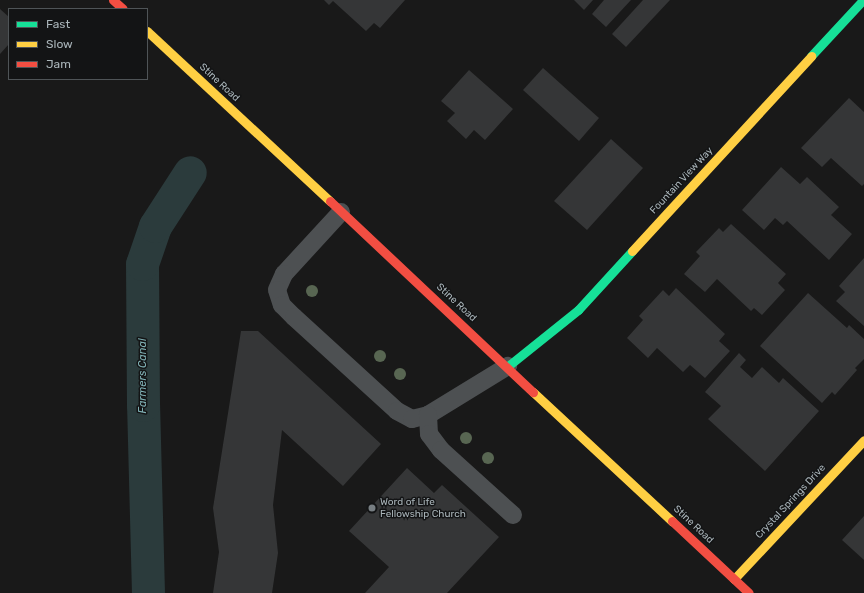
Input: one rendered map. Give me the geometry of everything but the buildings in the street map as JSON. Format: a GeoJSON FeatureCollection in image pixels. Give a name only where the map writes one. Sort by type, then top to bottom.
{"type":"FeatureCollection","features":[{"type":"Feature","properties":{"kind":"main road"},"geometry":{"type":"LineString","coordinates":[[114,0],[122,8]]}},
{"type":"Feature","properties":{"kind":"main road","name":"Fountain View Way"},"geometry":{"type":"LineString","coordinates":[[508,366],[578,310],[863,0]]}},
{"type":"Feature","properties":{"kind":"main road","name":"Stine Road"},"geometry":{"type":"LineString","coordinates":[[148,32],[508,366],[749,593]]}},
{"type":"Feature","properties":{"kind":"main road","name":"Crystal Springs Drive"},"geometry":{"type":"LineString","coordinates":[[734,579],[864,440]]}},
{"type":"Feature","properties":{"kind":"lane"},"geometry":{"type":"LineString","coordinates":[[341,212],[284,274],[277,290],[282,305],[398,411],[412,419],[428,415],[508,366]]}},
{"type":"Feature","properties":{"kind":"lane"},"geometry":{"type":"LineString","coordinates":[[428,415],[429,434],[441,450],[513,515]]}},
{"type":"Feature","properties":{"kind":"waterway","name":"Farmers Canal"},"geometry":{"type":"LineString","coordinates":[[148,593],[143,405],[142,264],[155,226],[190,172]]}},
{"type":"Feature","properties":{"kind":"traffic: fast"},"geometry":{"type":"LineString","coordinates":[[811,56],[863,0]]}},
{"type":"Feature","properties":{"kind":"traffic: fast"},"geometry":{"type":"LineString","coordinates":[[508,366],[578,310],[632,251]]}},
{"type":"Feature","properties":{"kind":"traffic: slow"},"geometry":{"type":"LineString","coordinates":[[148,32],[330,201]]}},
{"type":"Feature","properties":{"kind":"traffic: slow"},"geometry":{"type":"LineString","coordinates":[[632,251],[811,56]]}},
{"type":"Feature","properties":{"kind":"traffic: slow"},"geometry":{"type":"LineString","coordinates":[[533,392],[672,521]]}},
{"type":"Feature","properties":{"kind":"traffic: slow"},"geometry":{"type":"LineString","coordinates":[[734,579],[864,440]]}},
{"type":"Feature","properties":{"kind":"traffic: jam"},"geometry":{"type":"LineString","coordinates":[[113,0],[122,8]]}},
{"type":"Feature","properties":{"kind":"traffic: jam"},"geometry":{"type":"LineString","coordinates":[[330,201],[533,392]]}},
{"type":"Feature","properties":{"kind":"traffic: jam"},"geometry":{"type":"LineString","coordinates":[[672,521],[749,593]]}},
{"type":"Feature","properties":{"kind":"place","name":"Word of Life Fellowship Church"},"geometry":{"type":"Point","coordinates":[372,508]}}]}
